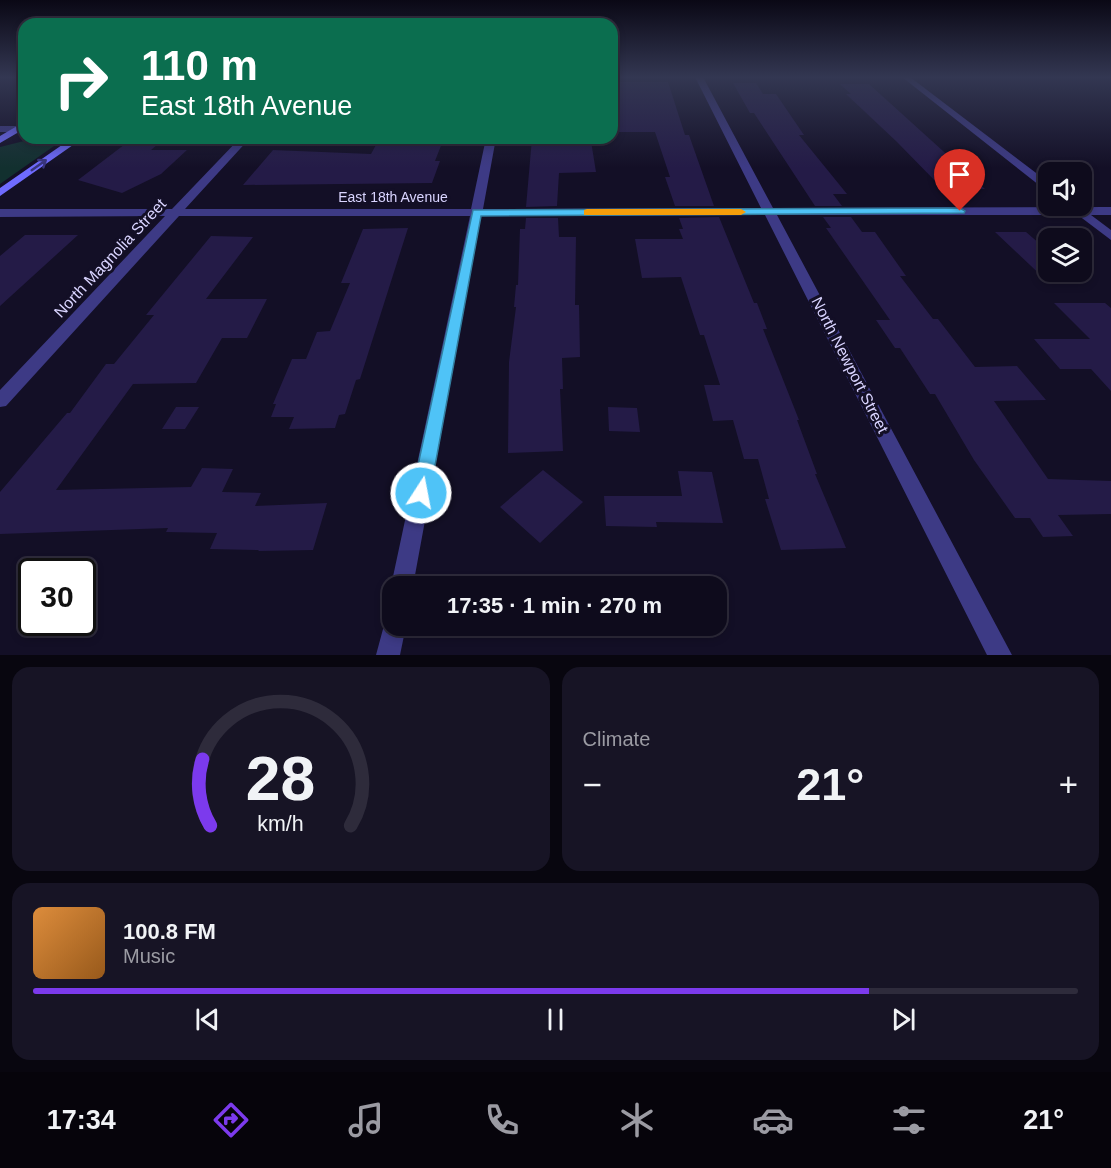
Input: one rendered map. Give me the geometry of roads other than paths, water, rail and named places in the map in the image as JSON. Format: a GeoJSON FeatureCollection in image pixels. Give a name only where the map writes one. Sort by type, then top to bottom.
{"type":"FeatureCollection","features":[{"type":"Feature","properties":{"kind":"main road"},"geometry":{"type":"LineString","coordinates":[[0,140],[18,130]]}},
{"type":"Feature","properties":{"kind":"main road"},"geometry":{"type":"LineString","coordinates":[[0,193],[69,144]]}},
{"type":"Feature","properties":{"kind":"street","name":"North Newport Street"},"geometry":{"type":"LineString","coordinates":[[715,108],[1000,655]]}},
{"type":"Feature","properties":{"kind":"street"},"geometry":{"type":"LineString","coordinates":[[945,108],[1038,179]]}},
{"type":"Feature","properties":{"kind":"street"},"geometry":{"type":"LineString","coordinates":[[0,129],[18,128]]}},
{"type":"Feature","properties":{"kind":"street","name":"North Magnolia Street"},"geometry":{"type":"LineString","coordinates":[[0,401],[239,144]]}},
{"type":"Feature","properties":{"kind":"street"},"geometry":{"type":"LineString","coordinates":[[404,576],[490,144]]}},
{"type":"Feature","properties":{"kind":"street","name":"East 18th Avenue"},"geometry":{"type":"LineString","coordinates":[[0,213],[771,212],[1038,208]]}},
{"type":"Feature","properties":{"kind":"street","name":"East 18th Avenue"},"geometry":{"type":"LineString","coordinates":[[1092,209],[1111,211]]}},
{"type":"Feature","properties":{"kind":"street"},"geometry":{"type":"LineString","coordinates":[[1085,216],[1111,236]]}},
{"type":"Feature","properties":{"kind":"street"},"geometry":{"type":"LineString","coordinates":[[388,655],[392,636]]}}]}
